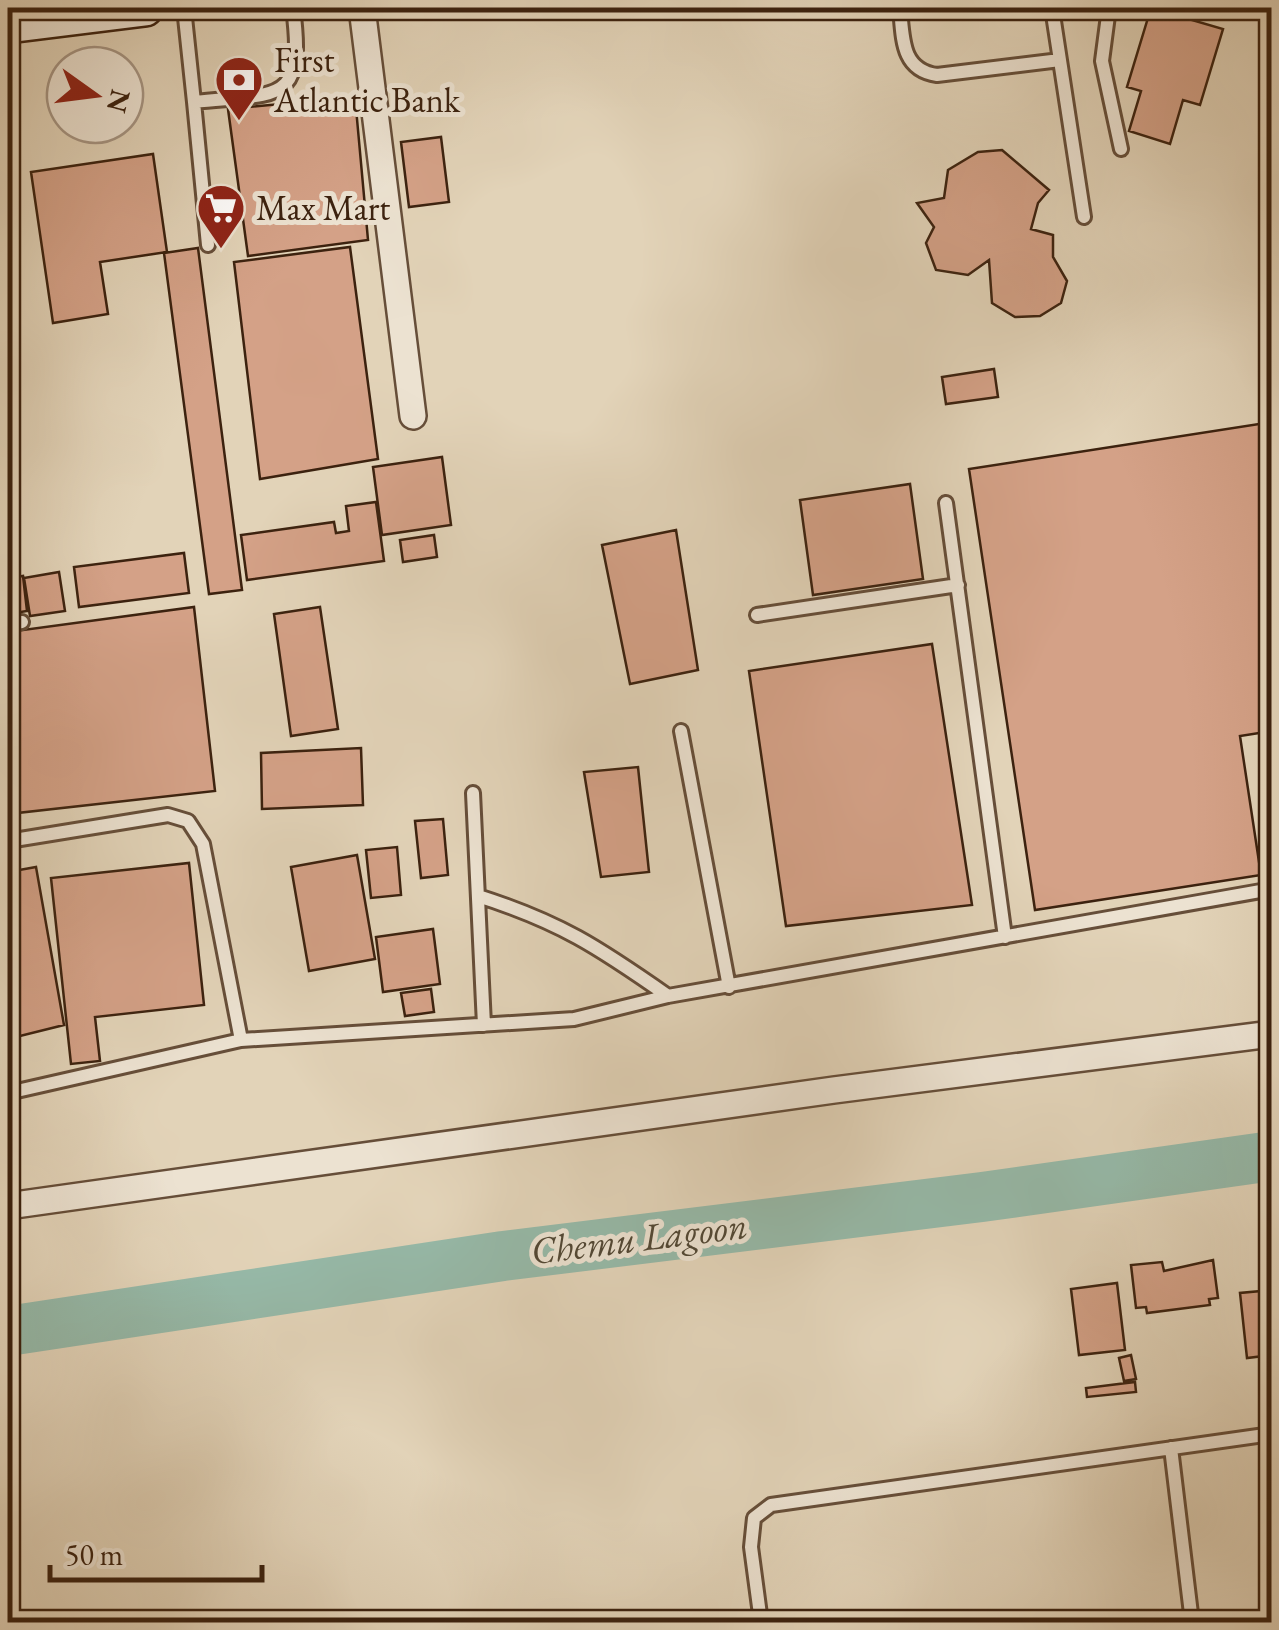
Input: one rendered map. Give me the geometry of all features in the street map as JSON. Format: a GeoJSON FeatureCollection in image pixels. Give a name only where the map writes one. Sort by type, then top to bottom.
{"type":"FeatureCollection","features":[{"type":"Feature","properties":{"kind":"street"},"geometry":{"type":"LineString","coordinates":[[16,18],[145,8]]}},
{"type":"Feature","properties":{"kind":"street"},"geometry":{"type":"LineString","coordinates":[[362,8],[414,416]]}},
{"type":"Feature","properties":{"kind":"street"},"geometry":{"type":"LineString","coordinates":[[8,1206],[834,1090],[1272,1034]]}},
{"type":"Feature","properties":{"kind":"lane"},"geometry":{"type":"LineString","coordinates":[[184,8],[208,244]]}},
{"type":"Feature","properties":{"kind":"lane"},"geometry":{"type":"LineString","coordinates":[[194,102],[270,94],[288,84],[296,71],[299,52],[293,8]]}},
{"type":"Feature","properties":{"kind":"lane"},"geometry":{"type":"LineString","coordinates":[[900,8],[903,43],[910,62],[920,73],[937,76],[1060,60]]}},
{"type":"Feature","properties":{"kind":"lane"},"geometry":{"type":"LineString","coordinates":[[1052,8],[1084,217]]}},
{"type":"Feature","properties":{"kind":"lane"},"geometry":{"type":"LineString","coordinates":[[1109,8],[1102,61],[1121,149]]}},
{"type":"Feature","properties":{"kind":"lane"},"geometry":{"type":"LineString","coordinates":[[946,502],[1005,937]]}},
{"type":"Feature","properties":{"kind":"lane"},"geometry":{"type":"LineString","coordinates":[[756,614],[958,586]]}},
{"type":"Feature","properties":{"kind":"lane"},"geometry":{"type":"LineString","coordinates":[[681,732],[729,987]]}},
{"type":"Feature","properties":{"kind":"lane"},"geometry":{"type":"LineString","coordinates":[[473,792],[484,1026]]}},
{"type":"Feature","properties":{"kind":"lane"},"geometry":{"type":"LineString","coordinates":[[8,840],[168,815],[188,821],[204,844],[241,1040]]}},
{"type":"Feature","properties":{"kind":"lane"},"geometry":{"type":"LineString","coordinates":[[8,1093],[241,1040],[574,1018],[668,996],[1272,890]]}},
{"type":"Feature","properties":{"kind":"lane"},"geometry":{"type":"LineString","coordinates":[[478,896],[545,918],[588,940],[668,996]]}},
{"type":"Feature","properties":{"kind":"lane"},"geometry":{"type":"LineString","coordinates":[[762,1622],[751,1547],[754,1518],[771,1505],[1272,1434]]}},
{"type":"Feature","properties":{"kind":"lane"},"geometry":{"type":"LineString","coordinates":[[1172,1448],[1192,1622]]}},
{"type":"Feature","properties":{"kind":"building"},"geometry":{"type":"Polygon","coordinates":[[[1151,8],[1223,29],[1200,105],[1183,100],[1170,144],[1129,131],[1141,91],[1127,87],[1151,8]]]}},
{"type":"Feature","properties":{"kind":"building"},"geometry":{"type":"Polygon","coordinates":[[[355,97],[368,240],[248,256],[228,109],[355,97]]]}},
{"type":"Feature","properties":{"kind":"building"},"geometry":{"type":"Polygon","coordinates":[[[441,137],[449,202],[409,207],[401,142],[441,137]]]}},
{"type":"Feature","properties":{"kind":"building"},"geometry":{"type":"Polygon","coordinates":[[[1002,150],[1049,190],[1038,203],[1031,229],[1053,235],[1053,257],[1067,281],[1061,303],[1040,316],[1015,317],[992,303],[989,260],[968,275],[936,270],[926,243],[934,227],[917,203],[944,198],[948,170],[978,152],[1002,150]]]}},
{"type":"Feature","properties":{"kind":"building"},"geometry":{"type":"Polygon","coordinates":[[[153,154],[167,252],[100,262],[108,314],[53,323],[31,172],[153,154]]]}},
{"type":"Feature","properties":{"kind":"building"},"geometry":{"type":"Polygon","coordinates":[[[350,247],[378,459],[260,479],[234,262],[350,247]]]}},
{"type":"Feature","properties":{"kind":"building"},"geometry":{"type":"Polygon","coordinates":[[[198,248],[242,590],[209,594],[164,253],[198,248]]]}},
{"type":"Feature","properties":{"kind":"building"},"geometry":{"type":"Polygon","coordinates":[[[994,369],[998,397],[946,404],[942,377],[994,369]]]}},
{"type":"Feature","properties":{"kind":"building"},"geometry":{"type":"Polygon","coordinates":[[[1272,422],[1272,731],[1240,736],[1261,875],[1035,910],[969,469],[1272,422]]]}},
{"type":"Feature","properties":{"kind":"building"},"geometry":{"type":"Polygon","coordinates":[[[442,457],[451,525],[382,535],[373,467],[442,457]]]}},
{"type":"Feature","properties":{"kind":"building"},"geometry":{"type":"Polygon","coordinates":[[[910,484],[923,579],[813,595],[800,500],[910,484]]]}},
{"type":"Feature","properties":{"kind":"building"},"geometry":{"type":"Polygon","coordinates":[[[376,502],[384,561],[247,580],[241,535],[334,522],[336,533],[349,531],[346,506],[376,502]]]}},
{"type":"Feature","properties":{"kind":"building"},"geometry":{"type":"Polygon","coordinates":[[[676,530],[698,670],[630,684],[602,545],[676,530]]]}},
{"type":"Feature","properties":{"kind":"building"},"geometry":{"type":"Polygon","coordinates":[[[434,535],[437,557],[403,562],[400,540],[434,535]]]}},
{"type":"Feature","properties":{"kind":"building"},"geometry":{"type":"Polygon","coordinates":[[[184,553],[189,593],[79,607],[74,567],[184,553]]]}},
{"type":"Feature","properties":{"kind":"building"},"geometry":{"type":"Polygon","coordinates":[[[59,572],[65,611],[30,616],[24,578],[59,572]]]}},
{"type":"Feature","properties":{"kind":"building"},"geometry":{"type":"Polygon","coordinates":[[[23,576],[27,611],[8,614],[8,578],[23,576]]]}},
{"type":"Feature","properties":{"kind":"building"},"geometry":{"type":"Polygon","coordinates":[[[194,607],[215,791],[8,814],[8,632],[194,607]]]}},
{"type":"Feature","properties":{"kind":"building"},"geometry":{"type":"Polygon","coordinates":[[[320,607],[338,729],[291,736],[274,614],[320,607]]]}},
{"type":"Feature","properties":{"kind":"building"},"geometry":{"type":"Polygon","coordinates":[[[932,644],[972,905],[786,926],[749,671],[932,644]]]}},
{"type":"Feature","properties":{"kind":"building"},"geometry":{"type":"Polygon","coordinates":[[[361,748],[363,805],[262,809],[261,753],[361,748]]]}},
{"type":"Feature","properties":{"kind":"building"},"geometry":{"type":"Polygon","coordinates":[[[638,767],[649,872],[601,877],[584,772],[638,767]]]}},
{"type":"Feature","properties":{"kind":"building"},"geometry":{"type":"Polygon","coordinates":[[[443,819],[448,875],[421,878],[415,821],[443,819]]]}},
{"type":"Feature","properties":{"kind":"building"},"geometry":{"type":"Polygon","coordinates":[[[397,847],[401,895],[371,898],[366,850],[397,847]]]}},
{"type":"Feature","properties":{"kind":"building"},"geometry":{"type":"Polygon","coordinates":[[[357,855],[375,959],[309,971],[291,867],[357,855]]]}},
{"type":"Feature","properties":{"kind":"building"},"geometry":{"type":"Polygon","coordinates":[[[189,863],[204,1005],[95,1017],[100,1061],[71,1064],[51,878],[189,863]]]}},
{"type":"Feature","properties":{"kind":"building"},"geometry":{"type":"Polygon","coordinates":[[[36,867],[64,1025],[16,1037],[8,984],[8,872],[36,867]]]}},
{"type":"Feature","properties":{"kind":"building"},"geometry":{"type":"Polygon","coordinates":[[[433,929],[440,984],[383,992],[376,937],[433,929]]]}},
{"type":"Feature","properties":{"kind":"building"},"geometry":{"type":"Polygon","coordinates":[[[431,989],[434,1012],[405,1016],[401,993],[431,989]]]}},
{"type":"Feature","properties":{"kind":"building"},"geometry":{"type":"Polygon","coordinates":[[[1213,1260],[1218,1298],[1209,1299],[1210,1305],[1147,1313],[1146,1307],[1136,1308],[1131,1265],[1162,1262],[1164,1271],[1213,1260]]]}},
{"type":"Feature","properties":{"kind":"building"},"geometry":{"type":"Polygon","coordinates":[[[1117,1283],[1125,1350],[1079,1355],[1071,1289],[1117,1283]]]}},
{"type":"Feature","properties":{"kind":"building"},"geometry":{"type":"Polygon","coordinates":[[[1272,1290],[1272,1355],[1247,1358],[1240,1293],[1272,1290]]]}},
{"type":"Feature","properties":{"kind":"building"},"geometry":{"type":"Polygon","coordinates":[[[1131,1355],[1136,1379],[1124,1381],[1119,1358],[1131,1355]]]}},
{"type":"Feature","properties":{"kind":"building"},"geometry":{"type":"Polygon","coordinates":[[[1135,1382],[1136,1392],[1087,1397],[1086,1388],[1135,1382]]]}},
{"type":"Feature","properties":{"kind":"building"},"geometry":{"type":"Polygon","coordinates":[[[548,1613],[550,1622],[502,1619],[548,1613]]]}},
{"type":"Feature","properties":{"kind":"waterway","name":"Chemu Lagoon"},"geometry":{"type":"LineString","coordinates":[[8,1331],[503,1256],[982,1197],[1272,1156]]}},
{"type":"Feature","properties":{"kind":"place","name":"First Atlantic Bank"},"geometry":{"type":"Point","coordinates":[239,122]}},
{"type":"Feature","properties":{"kind":"place","name":"Max Mart"},"geometry":{"type":"Point","coordinates":[221,250]}}]}
